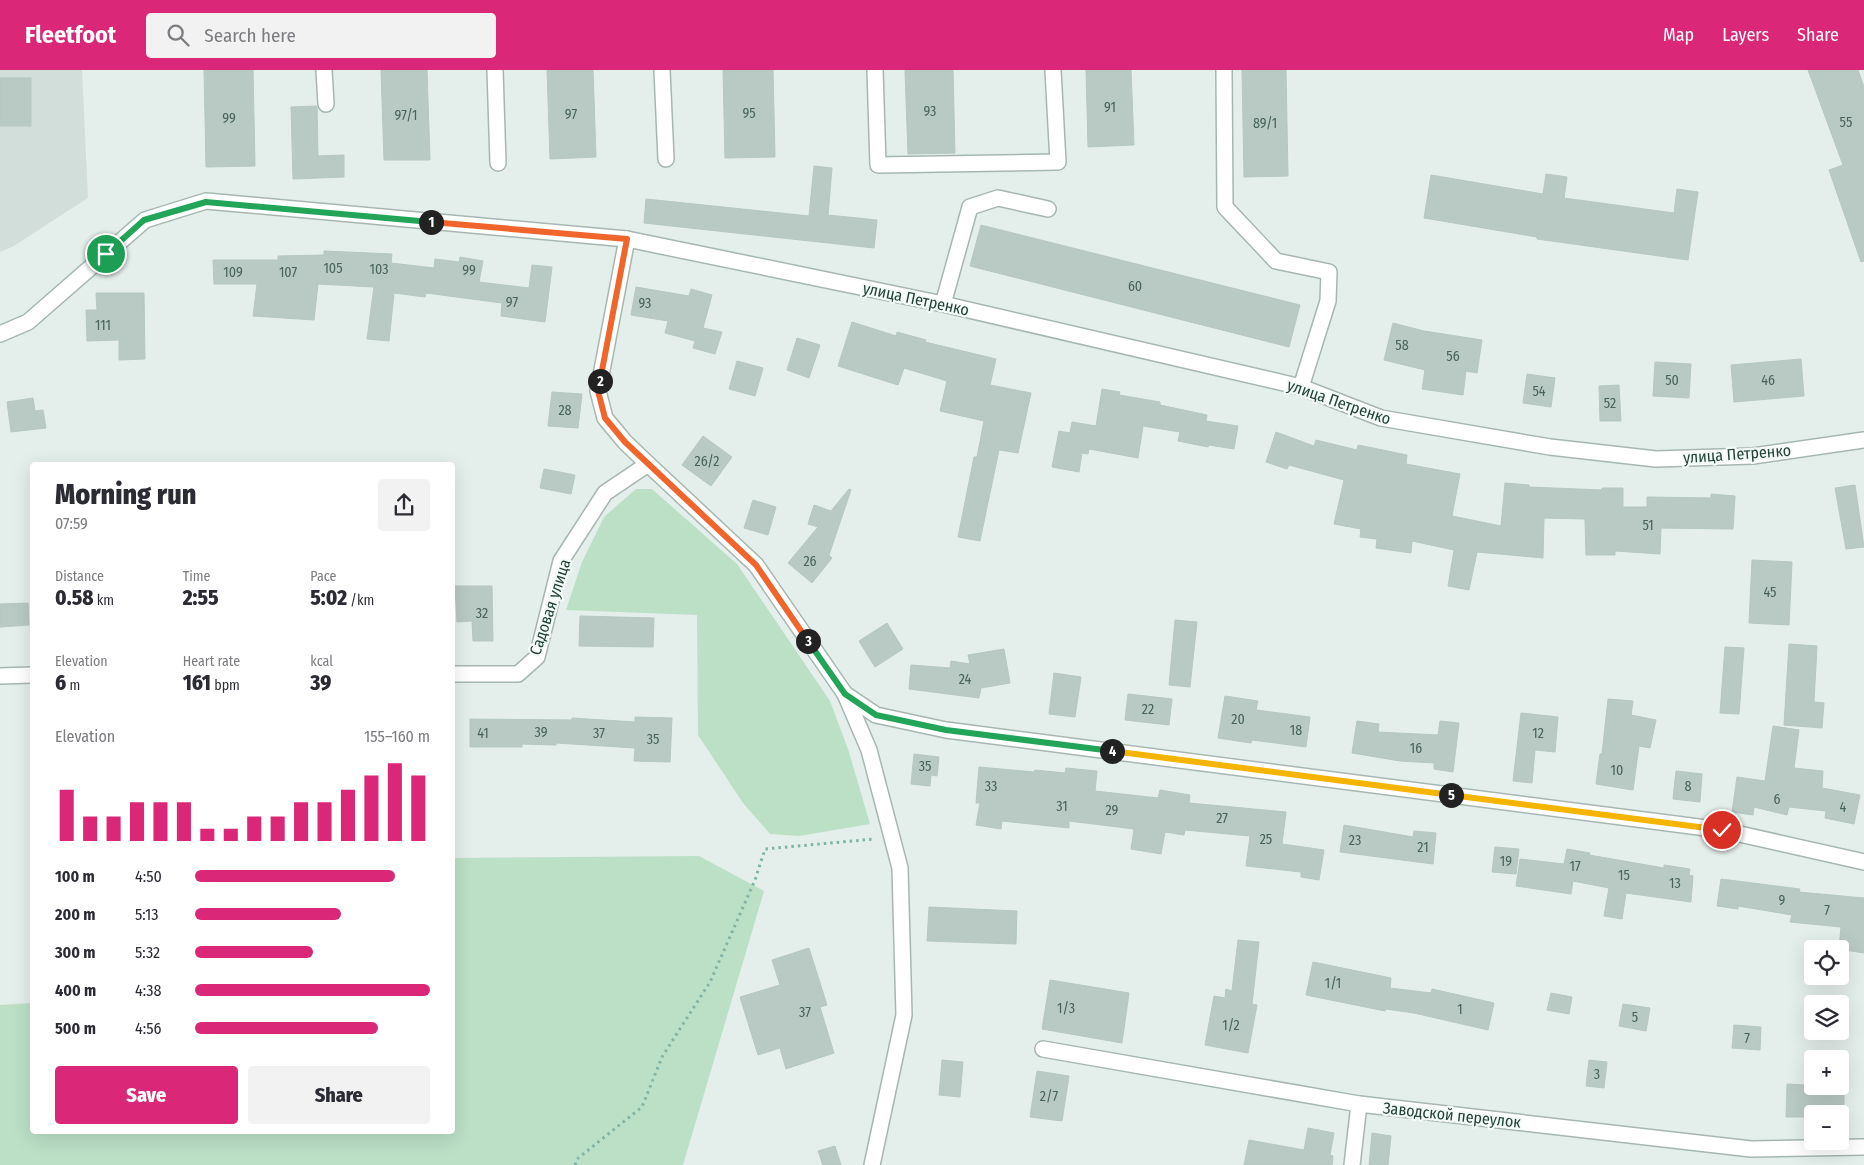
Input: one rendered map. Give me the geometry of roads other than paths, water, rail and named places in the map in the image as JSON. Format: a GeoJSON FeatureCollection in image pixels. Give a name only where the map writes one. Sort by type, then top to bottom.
{"type":"FeatureCollection","features":[{"type":"Feature","properties":{"kind":"street"},"geometry":{"type":"LineString","coordinates":[[324,70],[326,104]]}},
{"type":"Feature","properties":{"kind":"street"},"geometry":{"type":"LineString","coordinates":[[495,70],[498,163]]}},
{"type":"Feature","properties":{"kind":"street"},"geometry":{"type":"LineString","coordinates":[[662,70],[666,159]]}},
{"type":"Feature","properties":{"kind":"street"},"geometry":{"type":"LineString","coordinates":[[875,70],[878,165],[1058,162],[1053,70]]}},
{"type":"Feature","properties":{"kind":"street"},"geometry":{"type":"LineString","coordinates":[[1224,70],[1225,207],[1276,260],[1329,272],[1328,301],[1302,387]]}},
{"type":"Feature","properties":{"kind":"street"},"geometry":{"type":"LineString","coordinates":[[943,304],[970,207],[998,198],[1048,209]]}},
{"type":"Feature","properties":{"kind":"street","name":"улица Петренко"},"geometry":{"type":"LineString","coordinates":[[0,334],[28,322],[144,220],[206,202],[627,239],[943,304],[1302,387],[1381,418],[1550,446],[1656,459],[1753,456],[1864,440]]}},
{"type":"Feature","properties":{"kind":"street"},"geometry":{"type":"LineString","coordinates":[[627,239],[598,391],[605,418],[625,442],[756,565],[845,694],[869,750],[900,868],[904,1015],[872,1165]]}},
{"type":"Feature","properties":{"kind":"street","name":"Садовая улица"},"geometry":{"type":"LineString","coordinates":[[455,674],[518,674],[537,657],[561,562],[605,493],[648,464]]}},
{"type":"Feature","properties":{"kind":"street"},"geometry":{"type":"LineString","coordinates":[[0,676],[30,676]]}},
{"type":"Feature","properties":{"kind":"street"},"geometry":{"type":"LineString","coordinates":[[845,694],[876,715],[946,730],[1722,830],[1864,862]]}},
{"type":"Feature","properties":{"kind":"street","name":"Заводской переулок"},"geometry":{"type":"LineString","coordinates":[[1043,1049],[1359,1104],[1752,1149],[1864,1147]]}},
{"type":"Feature","properties":{"kind":"street"},"geometry":{"type":"LineString","coordinates":[[1352,1165],[1359,1104]]}}]}
